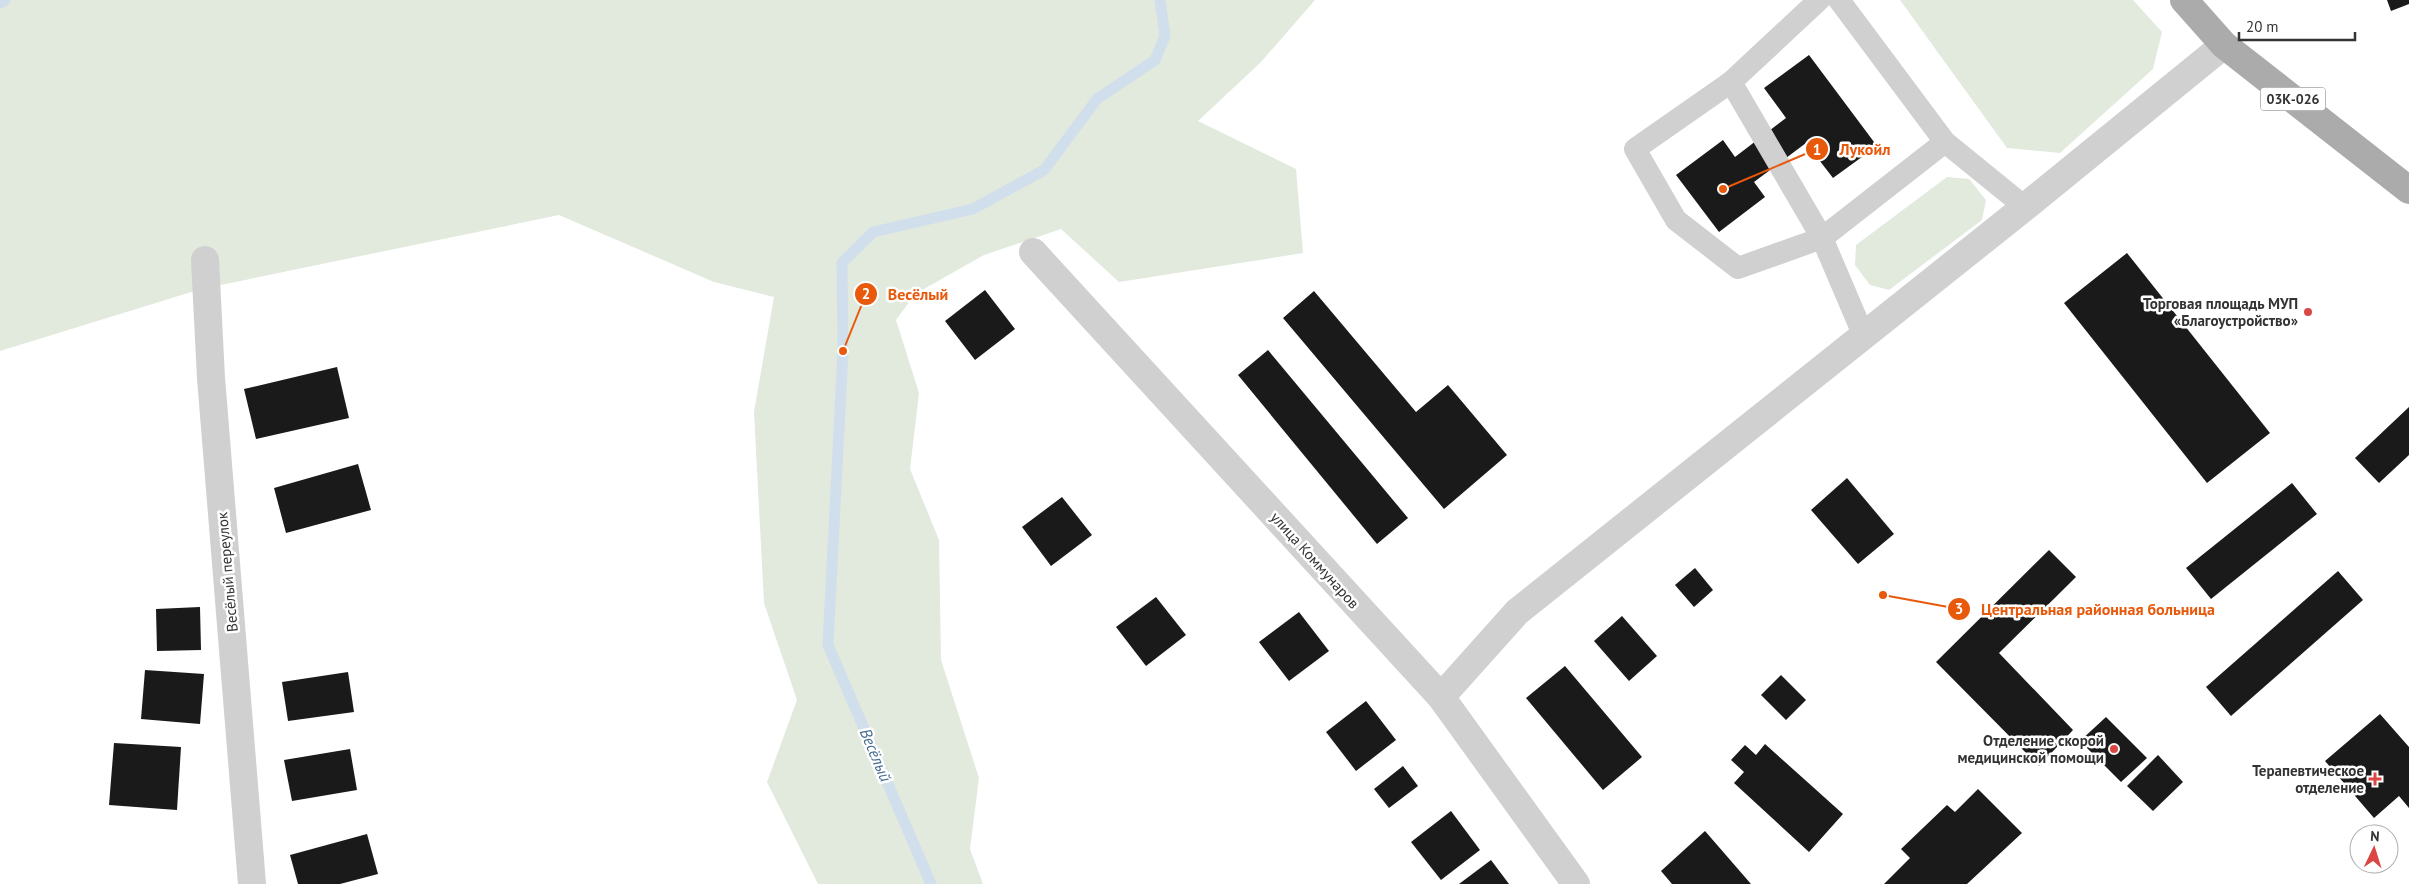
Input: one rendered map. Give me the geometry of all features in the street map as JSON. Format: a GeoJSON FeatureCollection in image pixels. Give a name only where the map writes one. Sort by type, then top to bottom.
{"type":"FeatureCollection","features":[{"type":"Feature","properties":{"kind":"main road","name":"03К-026"},"geometry":{"type":"LineString","coordinates":[[2184,0],[2224,45],[2409,190]]}},
{"type":"Feature","properties":{"kind":"street"},"geometry":{"type":"LineString","coordinates":[[1441,697],[1517,612],[1863,334],[2025,207],[2224,45]]}},
{"type":"Feature","properties":{"kind":"street","name":"улица Коммунаров"},"geometry":{"type":"LineString","coordinates":[[1034,252],[1441,697],[1576,884]]}},
{"type":"Feature","properties":{"kind":"street","name":"Весёлый переулок"},"geometry":{"type":"LineString","coordinates":[[205,260],[211,378],[252,884]]}},
{"type":"Feature","properties":{"kind":"lane"},"geometry":{"type":"LineString","coordinates":[[1820,0],[1731,82],[1636,149],[1676,220],[1738,268],[1822,238],[1945,142]]}},
{"type":"Feature","properties":{"kind":"lane"},"geometry":{"type":"LineString","coordinates":[[1839,0],[1945,142],[2025,207]]}},
{"type":"Feature","properties":{"kind":"lane"},"geometry":{"type":"LineString","coordinates":[[1731,82],[1822,238],[1863,334]]}},
{"type":"Feature","properties":{"kind":"shaded area"},"geometry":{"type":"Polygon","coordinates":[[[0,0],[1315,0],[1261,62],[1198,121],[1296,169],[1303,253],[1119,282],[1061,229],[984,255],[915,294],[896,320],[919,393],[910,469],[939,540],[941,660],[979,778],[970,849],[983,884],[818,884],[767,782],[797,700],[764,603],[754,412],[774,297],[714,282],[559,215],[201,289],[0,351],[0,0]]]}},
{"type":"Feature","properties":{"kind":"shaded area"},"geometry":{"type":"Polygon","coordinates":[[[1900,0],[2133,0],[2162,32],[2153,69],[2060,153],[2007,148],[1900,0]]]}},
{"type":"Feature","properties":{"kind":"shaded area"},"geometry":{"type":"Polygon","coordinates":[[[1947,177],[1969,179],[1986,200],[1982,220],[1889,290],[1870,285],[1855,265],[1856,245],[1947,177]]]}},
{"type":"Feature","properties":{"kind":"building"},"geometry":{"type":"Polygon","coordinates":[[[2387,0],[2409,0],[2409,4],[2391,11],[2387,0]]]}},
{"type":"Feature","properties":{"kind":"building"},"geometry":{"type":"Polygon","coordinates":[[[1809,55],[1877,146],[1833,178],[1806,143],[1754,182],[1765,197],[1719,232],[1676,175],[1723,140],[1735,157],[1786,118],[1764,88],[1809,55]]]}},
{"type":"Feature","properties":{"kind":"building"},"geometry":{"type":"Polygon","coordinates":[[[2127,253],[2270,433],[2207,483],[2064,303],[2127,253]]]}},
{"type":"Feature","properties":{"kind":"building"},"geometry":{"type":"Polygon","coordinates":[[[985,290],[1015,329],[975,360],[945,321],[985,290]]]}},
{"type":"Feature","properties":{"kind":"building"},"geometry":{"type":"Polygon","coordinates":[[[1314,291],[1416,412],[1448,385],[1507,455],[1444,509],[1283,318],[1314,291]]]}},
{"type":"Feature","properties":{"kind":"building"},"geometry":{"type":"Polygon","coordinates":[[[1268,350],[1408,518],[1377,544],[1238,375],[1268,350]]]}},
{"type":"Feature","properties":{"kind":"building"},"geometry":{"type":"Polygon","coordinates":[[[337,367],[349,418],[256,439],[244,389],[337,367]]]}},
{"type":"Feature","properties":{"kind":"building"},"geometry":{"type":"Polygon","coordinates":[[[2409,407],[2409,455],[2379,483],[2355,458],[2409,407]]]}},
{"type":"Feature","properties":{"kind":"building"},"geometry":{"type":"Polygon","coordinates":[[[358,464],[371,510],[286,533],[274,488],[358,464]]]}},
{"type":"Feature","properties":{"kind":"building"},"geometry":{"type":"Polygon","coordinates":[[[1847,478],[1894,534],[1858,564],[1811,510],[1847,478]]]}},
{"type":"Feature","properties":{"kind":"building"},"geometry":{"type":"Polygon","coordinates":[[[2292,483],[2317,514],[2211,599],[2186,568],[2292,483]]]}},
{"type":"Feature","properties":{"kind":"building"},"geometry":{"type":"Polygon","coordinates":[[[1062,497],[1092,535],[1051,566],[1022,527],[1062,497]]]}},
{"type":"Feature","properties":{"kind":"building"},"geometry":{"type":"Polygon","coordinates":[[[2049,550],[2076,577],[1999,653],[2073,730],[2039,766],[1936,662],[2049,550]]]}},
{"type":"Feature","properties":{"kind":"building"},"geometry":{"type":"Polygon","coordinates":[[[1695,568],[1713,590],[1694,607],[1675,585],[1695,568]]]}},
{"type":"Feature","properties":{"kind":"building"},"geometry":{"type":"Polygon","coordinates":[[[2338,571],[2363,600],[2231,716],[2206,687],[2338,571]]]}},
{"type":"Feature","properties":{"kind":"building"},"geometry":{"type":"Polygon","coordinates":[[[1156,597],[1186,635],[1146,666],[1116,627],[1156,597]]]}},
{"type":"Feature","properties":{"kind":"building"},"geometry":{"type":"Polygon","coordinates":[[[200,607],[201,650],[157,651],[156,609],[200,607]]]}},
{"type":"Feature","properties":{"kind":"building"},"geometry":{"type":"Polygon","coordinates":[[[1299,612],[1329,651],[1289,681],[1259,642],[1299,612]]]}},
{"type":"Feature","properties":{"kind":"building"},"geometry":{"type":"Polygon","coordinates":[[[1622,616],[1657,656],[1629,681],[1594,641],[1622,616]]]}},
{"type":"Feature","properties":{"kind":"building"},"geometry":{"type":"Polygon","coordinates":[[[1565,666],[1642,757],[1603,790],[1526,698],[1565,666]]]}},
{"type":"Feature","properties":{"kind":"building"},"geometry":{"type":"Polygon","coordinates":[[[145,670],[204,674],[200,724],[141,719],[145,670]]]}},
{"type":"Feature","properties":{"kind":"building"},"geometry":{"type":"Polygon","coordinates":[[[348,672],[354,712],[288,721],[282,682],[348,672]]]}},
{"type":"Feature","properties":{"kind":"building"},"geometry":{"type":"Polygon","coordinates":[[[1781,675],[1806,700],[1786,720],[1761,695],[1781,675]]]}},
{"type":"Feature","properties":{"kind":"building"},"geometry":{"type":"Polygon","coordinates":[[[1366,701],[1396,740],[1356,771],[1326,732],[1366,701]]]}},
{"type":"Feature","properties":{"kind":"building","name":"Терапевтическое отделение"},"geometry":{"type":"Polygon","coordinates":[[[2380,714],[2409,747],[2409,808],[2399,796],[2374,818],[2325,761],[2380,714]]]}},
{"type":"Feature","properties":{"kind":"building","name":"Отделение скорой медицинской помощи"},"geometry":{"type":"Polygon","coordinates":[[[2106,717],[2147,758],[2121,782],[2080,741],[2106,717]]]}},
{"type":"Feature","properties":{"kind":"building"},"geometry":{"type":"Polygon","coordinates":[[[114,743],[181,747],[177,810],[109,805],[114,743]]]}},
{"type":"Feature","properties":{"kind":"building"},"geometry":{"type":"Polygon","coordinates":[[[1765,744],[1843,814],[1809,852],[1734,783],[1744,772],[1731,760],[1745,745],[1756,755],[1765,744]]]}},
{"type":"Feature","properties":{"kind":"building"},"geometry":{"type":"Polygon","coordinates":[[[350,749],[357,790],[292,801],[284,760],[350,749]]]}},
{"type":"Feature","properties":{"kind":"building"},"geometry":{"type":"Polygon","coordinates":[[[2158,755],[2183,782],[2153,811],[2127,786],[2158,755]]]}},
{"type":"Feature","properties":{"kind":"building"},"geometry":{"type":"Polygon","coordinates":[[[1403,766],[1418,786],[1389,808],[1374,789],[1403,766]]]}},
{"type":"Feature","properties":{"kind":"building"},"geometry":{"type":"Polygon","coordinates":[[[1978,789],[2022,833],[1967,884],[1884,884],[1910,858],[1901,849],[1947,805],[1955,812],[1978,789]]]}},
{"type":"Feature","properties":{"kind":"building"},"geometry":{"type":"Polygon","coordinates":[[[1451,811],[1480,850],[1441,880],[1411,842],[1451,811]]]}},
{"type":"Feature","properties":{"kind":"building"},"geometry":{"type":"Polygon","coordinates":[[[1705,831],[1751,884],[1672,884],[1661,871],[1705,831]]]}},
{"type":"Feature","properties":{"kind":"building"},"geometry":{"type":"Polygon","coordinates":[[[367,834],[378,874],[340,884],[298,884],[290,855],[367,834]]]}},
{"type":"Feature","properties":{"kind":"building"},"geometry":{"type":"Polygon","coordinates":[[[1491,860],[1509,884],[1459,884],[1491,860]]]}},
{"type":"Feature","properties":{"kind":"waterway"},"geometry":{"type":"LineString","coordinates":[[0,3],[5,0]]}},
{"type":"Feature","properties":{"kind":"waterway","name":"Весёлый"},"geometry":{"type":"LineString","coordinates":[[931,884],[828,645],[843,351],[842,263],[873,232],[973,209],[1044,170],[1097,99],[1155,60],[1165,36],[1160,0]]}},
{"type":"Feature","properties":{"kind":"place","name":"Лукойл"},"geometry":{"type":"Point","coordinates":[1723,189]}},
{"type":"Feature","properties":{"kind":"place","name":"Торговая площадь МУП «Благоустройство»"},"geometry":{"type":"Point","coordinates":[2308,312]}},
{"type":"Feature","properties":{"kind":"place","name":"Весёлый"},"geometry":{"type":"Point","coordinates":[843,351]}},
{"type":"Feature","properties":{"kind":"place","name":"Центральная районная больница"},"geometry":{"type":"Point","coordinates":[1883,595]}},
{"type":"Feature","properties":{"kind":"place","name":"Отделение скорой медицинской помощи"},"geometry":{"type":"Point","coordinates":[2114,749]}},
{"type":"Feature","properties":{"kind":"place","name":"Терапевтическое отделение"},"geometry":{"type":"Point","coordinates":[2375,779]}}]}
